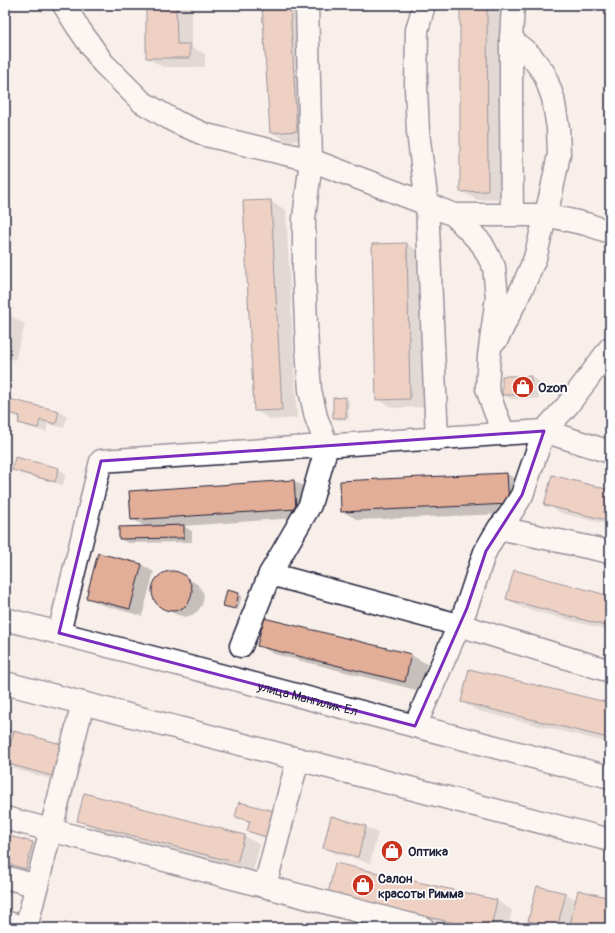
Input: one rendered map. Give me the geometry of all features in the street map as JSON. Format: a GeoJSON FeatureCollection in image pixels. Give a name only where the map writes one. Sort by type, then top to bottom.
{"type":"FeatureCollection","features":[{"type":"Feature","properties":{"kind":"street"},"geometry":{"type":"LineString","coordinates":[[64,5],[103,62],[142,102],[176,122],[206,135],[311,160],[454,215],[546,214],[586,224],[610,232]]}},
{"type":"Feature","properties":{"kind":"street"},"geometry":{"type":"LineString","coordinates":[[241,646],[270,574],[310,505],[327,446],[316,416],[310,390],[307,349],[304,274],[304,219],[311,160],[307,5]]}},
{"type":"Feature","properties":{"kind":"street"},"geometry":{"type":"LineString","coordinates":[[424,5],[417,30],[416,87],[418,132],[427,204],[437,439]]}},
{"type":"Feature","properties":{"kind":"street"},"geometry":{"type":"LineString","coordinates":[[512,214],[511,39],[513,5]]}},
{"type":"Feature","properties":{"kind":"street"},"geometry":{"type":"LineString","coordinates":[[489,356],[535,258],[559,154],[558,128],[553,98],[544,73],[531,56],[511,39]]}},
{"type":"Feature","properties":{"kind":"street"},"geometry":{"type":"LineString","coordinates":[[454,215],[482,244],[494,267],[497,297],[489,356],[488,388],[494,409],[504,434]]}},
{"type":"Feature","properties":{"kind":"street"},"geometry":{"type":"LineString","coordinates":[[414,726],[467,608],[486,551],[499,528],[509,516],[522,495],[544,431],[567,406],[610,348]]}},
{"type":"Feature","properties":{"kind":"street"},"geometry":{"type":"LineString","coordinates":[[59,633],[101,461],[544,431],[610,452]]}},
{"type":"Feature","properties":{"kind":"street"},"geometry":{"type":"LineString","coordinates":[[499,528],[610,552]]}},
{"type":"Feature","properties":{"kind":"street"},"geometry":{"type":"LineString","coordinates":[[270,574],[459,625],[610,671]]}},
{"type":"Feature","properties":{"kind":"street","name":"улица Мангилик Ел"},"geometry":{"type":"LineString","coordinates":[[5,619],[610,777]]}},
{"type":"Feature","properties":{"kind":"street"},"geometry":{"type":"LineString","coordinates":[[5,683],[610,840]]}},
{"type":"Feature","properties":{"kind":"street"},"geometry":{"type":"LineString","coordinates":[[5,922],[26,928],[83,703]]}},
{"type":"Feature","properties":{"kind":"street"},"geometry":{"type":"LineString","coordinates":[[265,886],[298,759]]}},
{"type":"Feature","properties":{"kind":"street"},"geometry":{"type":"LineString","coordinates":[[5,818],[423,928]]}},
{"type":"Feature","properties":{"kind":"street"},"geometry":{"type":"LineString","coordinates":[[5,877],[37,886]]}},
{"type":"Feature","properties":{"kind":"highlighted area"},"geometry":{"type":"Polygon","coordinates":[[[544,431],[522,495],[486,551],[467,608],[415,726],[59,633],[101,461],[544,431]]]}},
{"type":"Feature","properties":{"kind":"building"},"geometry":{"type":"Polygon","coordinates":[[[146,5],[176,5],[177,44],[190,44],[190,58],[146,58],[146,5]]]}},
{"type":"Feature","properties":{"kind":"building"},"geometry":{"type":"Polygon","coordinates":[[[262,5],[290,5],[297,131],[270,133],[262,5]]]}},
{"type":"Feature","properties":{"kind":"building"},"geometry":{"type":"Polygon","coordinates":[[[460,5],[487,5],[488,191],[460,192],[460,5]]]}},
{"type":"Feature","properties":{"kind":"building"},"geometry":{"type":"Polygon","coordinates":[[[271,200],[282,410],[254,411],[243,201],[271,200]]]}},
{"type":"Feature","properties":{"kind":"building"},"geometry":{"type":"Polygon","coordinates":[[[407,243],[410,399],[376,400],[372,244],[407,243]]]}},
{"type":"Feature","properties":{"kind":"building"},"geometry":{"type":"Polygon","coordinates":[[[5,313],[10,314],[5,331],[5,313]]]}},
{"type":"Feature","properties":{"kind":"building"},"geometry":{"type":"Polygon","coordinates":[[[502,376],[531,376],[532,395],[502,395],[502,376]]]}},
{"type":"Feature","properties":{"kind":"building"},"geometry":{"type":"Polygon","coordinates":[[[346,397],[346,418],[333,418],[333,398],[346,397]]]}},
{"type":"Feature","properties":{"kind":"building"},"geometry":{"type":"Polygon","coordinates":[[[9,399],[59,411],[56,424],[40,420],[38,428],[18,423],[20,416],[6,412],[9,399]]]}},
{"type":"Feature","properties":{"kind":"building"},"geometry":{"type":"Polygon","coordinates":[[[15,457],[59,468],[55,482],[12,470],[15,457]]]}},
{"type":"Feature","properties":{"kind":"building"},"geometry":{"type":"Polygon","coordinates":[[[507,473],[509,504],[341,512],[340,481],[507,473]]]}},
{"type":"Feature","properties":{"kind":"building"},"geometry":{"type":"Polygon","coordinates":[[[552,475],[610,490],[610,521],[544,505],[552,475]]]}},
{"type":"Feature","properties":{"kind":"building"},"geometry":{"type":"Polygon","coordinates":[[[294,480],[296,509],[131,520],[129,491],[294,480]]]}},
{"type":"Feature","properties":{"kind":"building"},"geometry":{"type":"Polygon","coordinates":[[[184,525],[184,538],[119,539],[119,527],[184,525]]]}},
{"type":"Feature","properties":{"kind":"building"},"geometry":{"type":"Polygon","coordinates":[[[98,553],[142,564],[130,609],[86,598],[98,553]]]}},
{"type":"Feature","properties":{"kind":"building"},"geometry":{"type":"Polygon","coordinates":[[[514,570],[610,596],[610,627],[506,599],[514,570]]]}},
{"type":"Feature","properties":{"kind":"building"},"geometry":{"type":"Polygon","coordinates":[[[172,571],[183,574],[189,580],[192,591],[189,602],[183,608],[172,611],[161,608],[155,602],[152,591],[155,580],[161,574],[172,571]]]}},
{"type":"Feature","properties":{"kind":"building"},"geometry":{"type":"Polygon","coordinates":[[[227,590],[239,593],[235,609],[223,606],[227,590]]]}},
{"type":"Feature","properties":{"kind":"building"},"geometry":{"type":"Polygon","coordinates":[[[264,618],[411,654],[405,682],[257,646],[264,618]]]}},
{"type":"Feature","properties":{"kind":"building"},"geometry":{"type":"Polygon","coordinates":[[[469,669],[610,703],[610,729],[608,738],[461,702],[469,669]]]}},
{"type":"Feature","properties":{"kind":"building"},"geometry":{"type":"Polygon","coordinates":[[[5,728],[10,729],[5,749],[5,728]]]}},
{"type":"Feature","properties":{"kind":"building"},"geometry":{"type":"Polygon","coordinates":[[[14,731],[61,744],[52,776],[5,763],[14,731]]]}},
{"type":"Feature","properties":{"kind":"building"},"geometry":{"type":"Polygon","coordinates":[[[84,793],[245,835],[237,863],[77,821],[84,793]]]}},
{"type":"Feature","properties":{"kind":"building"},"geometry":{"type":"Polygon","coordinates":[[[239,802],[274,811],[267,837],[247,831],[250,821],[235,817],[239,802]]]}},
{"type":"Feature","properties":{"kind":"building"},"geometry":{"type":"Polygon","coordinates":[[[331,816],[366,826],[358,857],[323,848],[331,816]]]}},
{"type":"Feature","properties":{"kind":"building"},"geometry":{"type":"Polygon","coordinates":[[[5,835],[33,842],[26,869],[5,863],[5,835]]]}},
{"type":"Feature","properties":{"kind":"building"},"geometry":{"type":"Polygon","coordinates":[[[335,863],[497,900],[491,928],[476,928],[328,894],[335,863]]]}},
{"type":"Feature","properties":{"kind":"building"},"geometry":{"type":"Polygon","coordinates":[[[537,886],[566,893],[557,928],[528,921],[537,886]]]}},
{"type":"Feature","properties":{"kind":"building"},"geometry":{"type":"Polygon","coordinates":[[[578,890],[610,898],[610,928],[569,928],[578,890]]]}},
{"type":"Feature","properties":{"kind":"place","name":"Ozon"},"geometry":{"type":"Point","coordinates":[523,387]}},
{"type":"Feature","properties":{"kind":"place","name":"Оптика"},"geometry":{"type":"Point","coordinates":[392,851]}},
{"type":"Feature","properties":{"kind":"place","name":"Салон красоты Римма"},"geometry":{"type":"Point","coordinates":[363,885]}}]}
